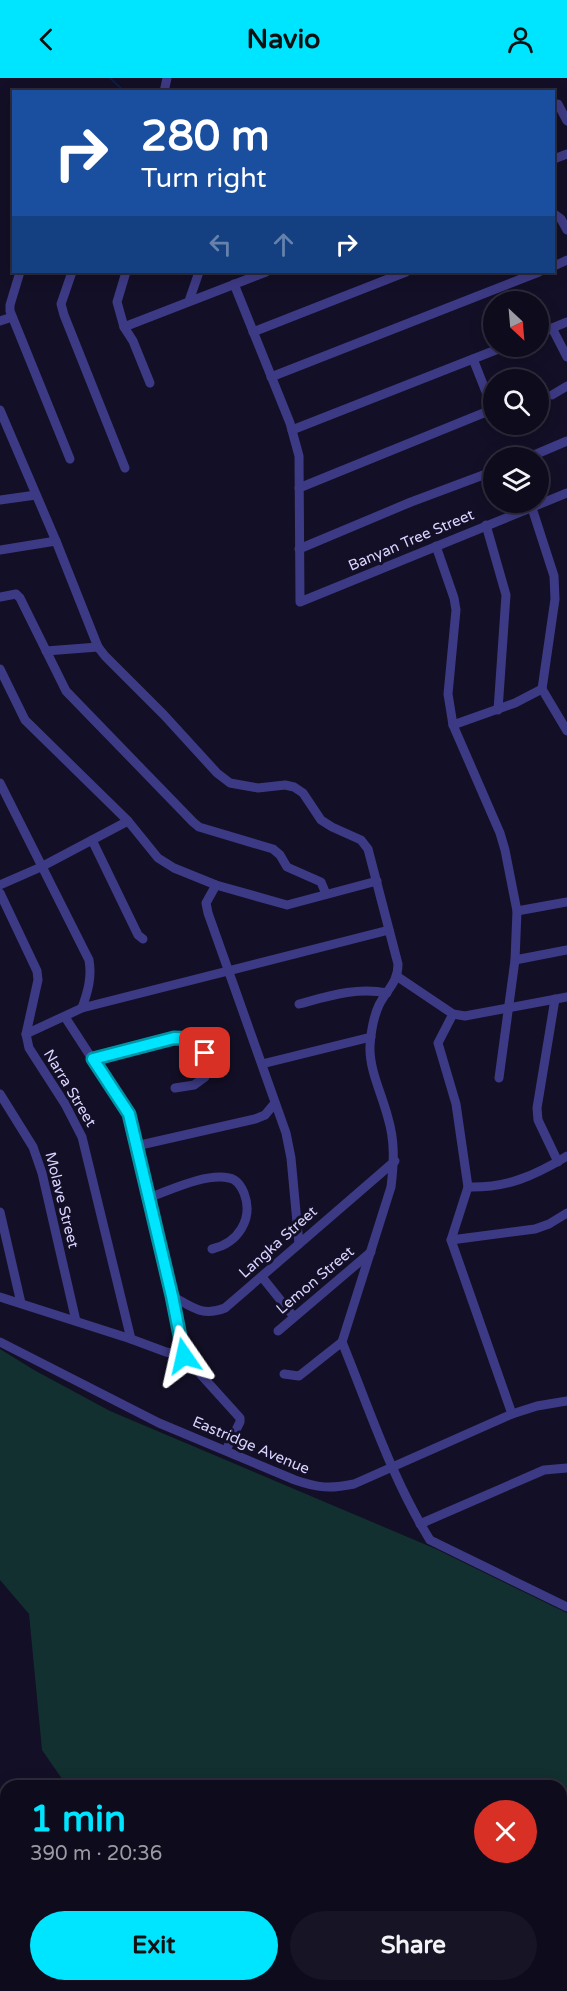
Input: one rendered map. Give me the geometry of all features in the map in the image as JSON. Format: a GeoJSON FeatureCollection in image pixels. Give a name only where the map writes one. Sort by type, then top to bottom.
{"type":"FeatureCollection","features":[{"type":"Feature","properties":{"kind":"street"},"geometry":{"type":"LineString","coordinates":[[559,103],[567,121]]}},
{"type":"Feature","properties":{"kind":"street"},"geometry":{"type":"LineString","coordinates":[[555,215],[561,219],[567,230]]}},
{"type":"Feature","properties":{"kind":"street"},"geometry":{"type":"LineString","coordinates":[[20,273],[10,305],[12,317],[69,459]]}},
{"type":"Feature","properties":{"kind":"street"},"geometry":{"type":"LineString","coordinates":[[72,273],[62,304],[64,315],[125,468]]}},
{"type":"Feature","properties":{"kind":"street"},"geometry":{"type":"LineString","coordinates":[[126,273],[117,302],[124,327],[133,341],[150,383]]}},
{"type":"Feature","properties":{"kind":"street"},"geometry":{"type":"LineString","coordinates":[[189,301],[199,273]]}},
{"type":"Feature","properties":{"kind":"street"},"geometry":{"type":"LineString","coordinates":[[124,327],[263,273]]}},
{"type":"Feature","properties":{"kind":"street"},"geometry":{"type":"LineString","coordinates":[[254,332],[403,273]]}},
{"type":"Feature","properties":{"kind":"street"},"geometry":{"type":"LineString","coordinates":[[271,377],[536,273]]}},
{"type":"Feature","properties":{"kind":"street"},"geometry":{"type":"LineString","coordinates":[[234,284],[292,430],[299,456],[299,549],[411,502],[483,475]]}},
{"type":"Feature","properties":{"kind":"street"},"geometry":{"type":"LineString","coordinates":[[0,321],[12,317]]}},
{"type":"Feature","properties":{"kind":"street"},"geometry":{"type":"LineString","coordinates":[[549,329],[567,322]]}},
{"type":"Feature","properties":{"kind":"street"},"geometry":{"type":"LineString","coordinates":[[552,328],[567,357]]}},
{"type":"Feature","properties":{"kind":"street"},"geometry":{"type":"LineString","coordinates":[[292,430],[483,355]]}},
{"type":"Feature","properties":{"kind":"street"},"geometry":{"type":"LineString","coordinates":[[299,488],[486,412],[489,402],[473,359]]}},
{"type":"Feature","properties":{"kind":"street"},"geometry":{"type":"LineString","coordinates":[[552,394],[567,386]]}},
{"type":"Feature","properties":{"kind":"street"},"geometry":{"type":"LineString","coordinates":[[0,410],[98,647],[217,773],[230,783],[258,788],[285,785],[294,787],[303,793],[321,820],[361,840],[368,849],[398,964],[398,977],[387,993],[372,1026],[370,1049],[372,1068],[389,1118],[395,1161],[391,1187],[342,1342],[299,1376],[284,1374]]}},
{"type":"Feature","properties":{"kind":"street"},"geometry":{"type":"LineString","coordinates":[[549,449],[567,441]]}},
{"type":"Feature","properties":{"kind":"street","name":"Banyan Tree Street"},"geometry":{"type":"LineString","coordinates":[[549,499],[567,493]]}},
{"type":"Feature","properties":{"kind":"street"},"geometry":{"type":"LineString","coordinates":[[0,500],[36,495]]}},
{"type":"Feature","properties":{"kind":"street","name":"Banyan Tree Street"},"geometry":{"type":"LineString","coordinates":[[299,549],[300,602],[512,513]]}},
{"type":"Feature","properties":{"kind":"street"},"geometry":{"type":"LineString","coordinates":[[532,513],[554,576],[555,599],[542,689],[567,731]]}},
{"type":"Feature","properties":{"kind":"street"},"geometry":{"type":"LineString","coordinates":[[486,525],[506,594],[498,710]]}},
{"type":"Feature","properties":{"kind":"street"},"geometry":{"type":"LineString","coordinates":[[0,550],[56,541]]}},
{"type":"Feature","properties":{"kind":"street"},"geometry":{"type":"LineString","coordinates":[[436,546],[456,610],[448,694],[453,725],[500,833],[517,911],[515,960],[499,1078]]}},
{"type":"Feature","properties":{"kind":"street"},"geometry":{"type":"LineString","coordinates":[[0,597],[16,594],[20,598],[66,691],[193,822],[199,827],[273,849],[280,855],[287,867],[321,882],[326,894]]}},
{"type":"Feature","properties":{"kind":"street"},"geometry":{"type":"LineString","coordinates":[[46,651],[98,647]]}},
{"type":"Feature","properties":{"kind":"street"},"geometry":{"type":"LineString","coordinates":[[0,669],[25,720],[128,821],[158,858],[174,868],[216,885],[287,905],[377,881]]}},
{"type":"Feature","properties":{"kind":"street"},"geometry":{"type":"LineString","coordinates":[[453,725],[498,710],[542,689]]}},
{"type":"Feature","properties":{"kind":"street"},"geometry":{"type":"LineString","coordinates":[[0,783],[89,960],[91,972],[82,1008]]}},
{"type":"Feature","properties":{"kind":"street"},"geometry":{"type":"LineString","coordinates":[[0,885],[41,867],[128,821]]}},
{"type":"Feature","properties":{"kind":"street"},"geometry":{"type":"LineString","coordinates":[[92,840],[138,935],[143,939]]}},
{"type":"Feature","properties":{"kind":"street"},"geometry":{"type":"LineString","coordinates":[[216,885],[206,903],[286,1133],[291,1158],[299,1244]]}},
{"type":"Feature","properties":{"kind":"street"},"geometry":{"type":"LineString","coordinates":[[0,893],[37,971],[38,980],[26,1034]]}},
{"type":"Feature","properties":{"kind":"street"},"geometry":{"type":"LineString","coordinates":[[517,911],[567,902]]}},
{"type":"Feature","properties":{"kind":"street"},"geometry":{"type":"LineString","coordinates":[[26,1034],[82,1008],[389,930]]}},
{"type":"Feature","properties":{"kind":"street"},"geometry":{"type":"LineString","coordinates":[[515,960],[567,950]]}},
{"type":"Feature","properties":{"kind":"street"},"geometry":{"type":"LineString","coordinates":[[398,977],[453,1014],[465,1016],[567,997]]}},
{"type":"Feature","properties":{"kind":"street"},"geometry":{"type":"LineString","coordinates":[[299,1004],[348,991],[387,993]]}},
{"type":"Feature","properties":{"kind":"street"},"geometry":{"type":"LineString","coordinates":[[555,999],[537,1108],[538,1120],[558,1162]]}},
{"type":"Feature","properties":{"kind":"street"},"geometry":{"type":"LineString","coordinates":[[453,1014],[438,1042],[456,1104],[468,1187],[451,1240],[512,1414]]}},
{"type":"Feature","properties":{"kind":"street"},"geometry":{"type":"LineString","coordinates":[[65,1017],[124,1105],[172,1296],[184,1356],[240,1418],[226,1450]]}},
{"type":"Feature","properties":{"kind":"street","name":"Narra Street"},"geometry":{"type":"LineString","coordinates":[[26,1034],[29,1048],[65,1104],[82,1137],[131,1339]]}},
{"type":"Feature","properties":{"kind":"street"},"geometry":{"type":"LineString","coordinates":[[262,1065],[371,1037]]}},
{"type":"Feature","properties":{"kind":"street"},"geometry":{"type":"LineString","coordinates":[[93,1059],[174,1038],[197,1041],[205,1053],[208,1064],[205,1077],[194,1085],[175,1088]]}},
{"type":"Feature","properties":{"kind":"street","name":"Molave Street"},"geometry":{"type":"LineString","coordinates":[[0,1094],[33,1147],[42,1173],[76,1321]]}},
{"type":"Feature","properties":{"kind":"street"},"geometry":{"type":"LineString","coordinates":[[136,1146],[255,1119],[265,1114],[275,1103]]}},
{"type":"Feature","properties":{"kind":"street"},"geometry":{"type":"LineString","coordinates":[[468,1187],[490,1188],[525,1179],[567,1156]]}},
{"type":"Feature","properties":{"kind":"street","name":"Langka Street"},"geometry":{"type":"LineString","coordinates":[[172,1296],[203,1312],[214,1312],[235,1301],[395,1161]]}},
{"type":"Feature","properties":{"kind":"street"},"geometry":{"type":"LineString","coordinates":[[148,1198],[210,1177],[231,1178],[241,1186],[247,1200],[248,1216],[241,1231],[222,1247],[212,1249]]}},
{"type":"Feature","properties":{"kind":"street"},"geometry":{"type":"LineString","coordinates":[[0,1212],[21,1303]]}},
{"type":"Feature","properties":{"kind":"street"},"geometry":{"type":"LineString","coordinates":[[451,1240],[534,1229],[549,1224],[567,1213]]}},
{"type":"Feature","properties":{"kind":"street","name":"Lemon Street"},"geometry":{"type":"LineString","coordinates":[[278,1331],[371,1252]]}},
{"type":"Feature","properties":{"kind":"street"},"geometry":{"type":"LineString","coordinates":[[262,1277],[294,1317]]}},
{"type":"Feature","properties":{"kind":"street"},"geometry":{"type":"LineString","coordinates":[[0,1297],[184,1356]]}},
{"type":"Feature","properties":{"kind":"street","name":"Eastridge Avenue"},"geometry":{"type":"LineString","coordinates":[[0,1342],[159,1423],[313,1486],[333,1489],[354,1484],[393,1468],[512,1414],[567,1401]]}},
{"type":"Feature","properties":{"kind":"street"},"geometry":{"type":"LineString","coordinates":[[342,1342],[393,1468],[430,1540],[567,1607]]}},
{"type":"Feature","properties":{"kind":"street"},"geometry":{"type":"LineString","coordinates":[[420,1524],[544,1470],[567,1468]]}},
{"type":"Feature","properties":{"kind":"green space"},"geometry":{"type":"Polygon","coordinates":[[[0,1349],[110,1411],[436,1549],[567,1613],[567,1780],[63,1780],[42,1750],[29,1614],[0,1580],[0,1349]]]}},
{"type":"Feature","properties":{"kind":"waterway"},"geometry":{"type":"LineString","coordinates":[[110,78],[123,90]]}},
{"type":"Feature","properties":{"kind":"route"},"geometry":{"type":"LineString","coordinates":[[184,1356],[129,1114],[93,1059],[174,1038],[197,1041],[205,1053]]}}]}
